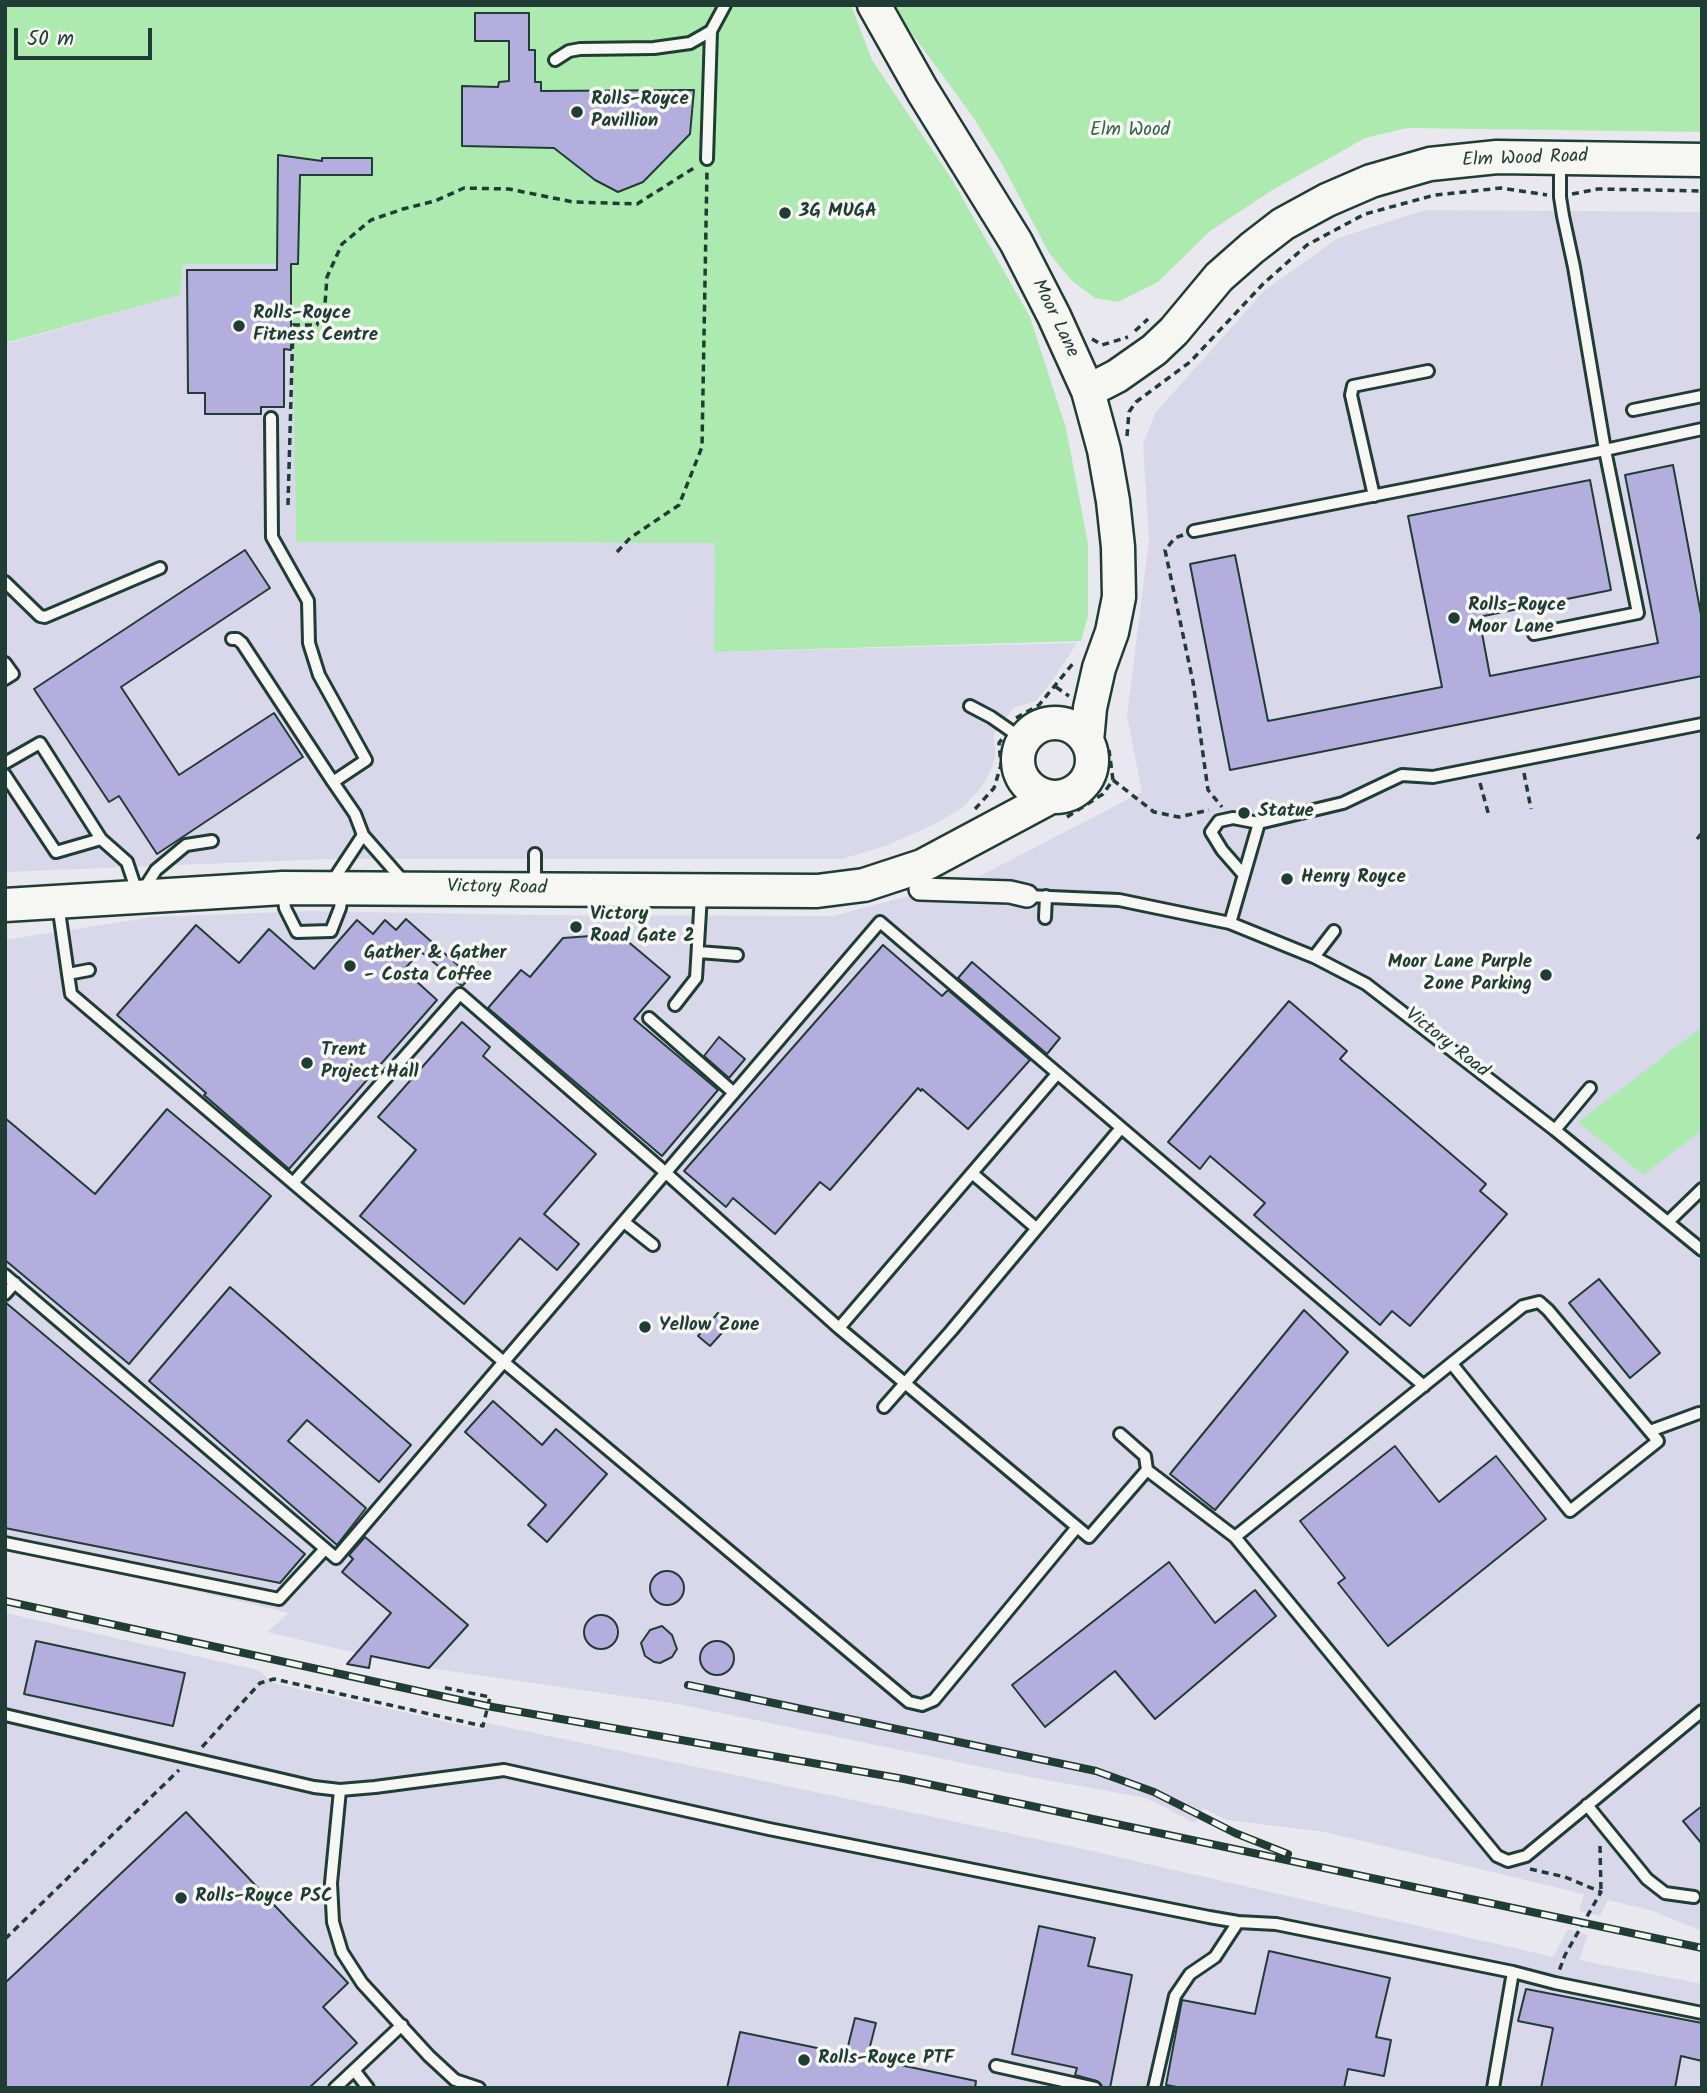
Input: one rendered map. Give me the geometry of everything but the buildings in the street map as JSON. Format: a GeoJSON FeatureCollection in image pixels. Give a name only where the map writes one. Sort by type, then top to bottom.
{"type":"FeatureCollection","features":[{"type":"Feature","properties":{"kind":"street","name":"Moor Lane"},"geometry":{"type":"LineString","coordinates":[[874,5],[922,90],[1016,242],[1088,391],[1104,450],[1118,547],[1119,597],[1090,708],[1087,741]]}},
{"type":"Feature","properties":{"kind":"street","name":"Elm Wood Road"},"geometry":{"type":"LineString","coordinates":[[1088,391],[1117,376],[1145,356],[1174,331],[1219,278],[1283,224],[1371,181],[1430,164],[1497,157],[1702,160]]}},
{"type":"Feature","properties":{"kind":"street","name":"Moor Lane"},"geometry":{"type":"LineString","coordinates":[[1030,744],[1099,668]]}},
{"type":"Feature","properties":{"kind":"street"},"geometry":{"type":"LineString","coordinates":[[1070,726],[1080,732],[1087,741],[1092,760],[1086,780],[1071,793],[1051,797],[1040,794],[1024,780],[1030,744],[1070,726]]}},
{"type":"Feature","properties":{"kind":"street","name":"Victory Road"},"geometry":{"type":"LineString","coordinates":[[978,835],[1030,744]]}},
{"type":"Feature","properties":{"kind":"street","name":"Victory Road"},"geometry":{"type":"LineString","coordinates":[[5,905],[283,888],[817,891],[864,885],[922,866],[1051,797]]}},
{"type":"Feature","properties":{"kind":"street"},"geometry":{"type":"LineString","coordinates":[[920,889],[1010,892],[1036,896]]}},
{"type":"Feature","properties":{"kind":"lane"},"geometry":{"type":"LineString","coordinates":[[707,159],[711,31],[725,5]]}},
{"type":"Feature","properties":{"kind":"lane"},"geometry":{"type":"LineString","coordinates":[[555,60],[569,51],[580,49],[654,48],[690,43],[711,31]]}},
{"type":"Feature","properties":{"kind":"lane"},"geometry":{"type":"LineString","coordinates":[[1534,634],[1638,613],[1605,450],[1560,197],[1560,157]]}},
{"type":"Feature","properties":{"kind":"lane"},"geometry":{"type":"LineString","coordinates":[[1374,496],[1351,395],[1353,386],[1428,371]]}},
{"type":"Feature","properties":{"kind":"lane"},"geometry":{"type":"LineString","coordinates":[[1633,410],[1702,396]]}},
{"type":"Feature","properties":{"kind":"lane"},"geometry":{"type":"LineString","coordinates":[[271,418],[272,537],[308,601],[309,643],[319,676],[366,760],[333,782]]}},
{"type":"Feature","properties":{"kind":"lane"},"geometry":{"type":"LineString","coordinates":[[1194,531],[1702,429]]}},
{"type":"Feature","properties":{"kind":"lane"},"geometry":{"type":"LineString","coordinates":[[5,582],[40,616],[45,617],[160,568]]}},
{"type":"Feature","properties":{"kind":"lane"},"geometry":{"type":"LineString","coordinates":[[232,639],[242,643],[355,814],[363,835],[409,888]]}},
{"type":"Feature","properties":{"kind":"lane"},"geometry":{"type":"LineString","coordinates":[[5,663],[13,674],[5,679]]}},
{"type":"Feature","properties":{"kind":"lane"},"geometry":{"type":"LineString","coordinates":[[970,706],[1030,744]]}},
{"type":"Feature","properties":{"kind":"lane"},"geometry":{"type":"LineString","coordinates":[[1242,874],[1211,832],[1219,821],[1233,818],[1259,823],[1343,803],[1402,775],[1433,777],[1702,724]]}},
{"type":"Feature","properties":{"kind":"lane"},"geometry":{"type":"LineString","coordinates":[[5,763],[40,743],[101,839],[127,862],[139,897]]}},
{"type":"Feature","properties":{"kind":"lane"},"geometry":{"type":"LineString","coordinates":[[5,775],[56,852],[101,839]]}},
{"type":"Feature","properties":{"kind":"lane"},"geometry":{"type":"LineString","coordinates":[[1230,923],[1242,874],[1259,823]]}},
{"type":"Feature","properties":{"kind":"lane"},"geometry":{"type":"LineString","coordinates":[[283,888],[285,908],[297,932],[331,931],[340,908],[335,888],[363,835]]}},
{"type":"Feature","properties":{"kind":"lane"},"geometry":{"type":"LineString","coordinates":[[139,897],[156,870],[186,845],[212,841]]}},
{"type":"Feature","properties":{"kind":"lane"},"geometry":{"type":"LineString","coordinates":[[534,890],[535,854]]}},
{"type":"Feature","properties":{"kind":"lane"},"geometry":{"type":"LineString","coordinates":[[676,1005],[696,978],[701,892]]}},
{"type":"Feature","properties":{"kind":"lane"},"geometry":{"type":"LineString","coordinates":[[1036,896],[1045,918]]}},
{"type":"Feature","properties":{"kind":"lane","name":"Victory Road"},"geometry":{"type":"LineString","coordinates":[[1036,896],[1119,900],[1230,923],[1314,957],[1366,984],[1555,1129],[1702,1250]]}},
{"type":"Feature","properties":{"kind":"lane"},"geometry":{"type":"LineString","coordinates":[[57,903],[71,994],[909,1702],[922,1706],[934,1700],[1077,1527]]}},
{"type":"Feature","properties":{"kind":"lane"},"geometry":{"type":"LineString","coordinates":[[5,1275],[336,1558],[880,922],[1424,1386]]}},
{"type":"Feature","properties":{"kind":"lane"},"geometry":{"type":"LineString","coordinates":[[1314,957],[1334,931]]}},
{"type":"Feature","properties":{"kind":"lane"},"geometry":{"type":"LineString","coordinates":[[699,952],[737,955]]}},
{"type":"Feature","properties":{"kind":"lane"},"geometry":{"type":"LineString","coordinates":[[68,974],[89,970]]}},
{"type":"Feature","properties":{"kind":"lane"},"geometry":{"type":"LineString","coordinates":[[293,1183],[460,994],[839,1328],[1089,1537],[1147,1470]]}},
{"type":"Feature","properties":{"kind":"lane"},"geometry":{"type":"LineString","coordinates":[[649,1018],[734,1093]]}},
{"type":"Feature","properties":{"kind":"lane"},"geometry":{"type":"LineString","coordinates":[[839,1328],[1057,1074]]}},
{"type":"Feature","properties":{"kind":"lane"},"geometry":{"type":"LineString","coordinates":[[1555,1129],[1590,1088]]}},
{"type":"Feature","properties":{"kind":"lane"},"geometry":{"type":"LineString","coordinates":[[884,1407],[1121,1128]]}},
{"type":"Feature","properties":{"kind":"lane"},"geometry":{"type":"LineString","coordinates":[[972,1173],[1036,1228]]}},
{"type":"Feature","properties":{"kind":"lane"},"geometry":{"type":"LineString","coordinates":[[1668,1222],[1702,1189]]}},
{"type":"Feature","properties":{"kind":"lane"},"geometry":{"type":"LineString","coordinates":[[624,1222],[653,1245]]}},
{"type":"Feature","properties":{"kind":"lane"},"geometry":{"type":"LineString","coordinates":[[5,1294],[15,1283]]}},
{"type":"Feature","properties":{"kind":"lane"},"geometry":{"type":"LineString","coordinates":[[1235,1537],[1523,1306],[1539,1302],[1658,1441],[1570,1511],[1452,1364]]}},
{"type":"Feature","properties":{"kind":"lane"},"geometry":{"type":"LineString","coordinates":[[1650,1431],[1701,1415]]}},
{"type":"Feature","properties":{"kind":"lane"},"geometry":{"type":"LineString","coordinates":[[1121,1434],[1145,1455],[1147,1470],[1235,1537],[1497,1857],[1510,1861],[1526,1856],[1702,1711]]}},
{"type":"Feature","properties":{"kind":"lane"},"geometry":{"type":"LineString","coordinates":[[5,1543],[279,1598],[325,1549]]}},
{"type":"Feature","properties":{"kind":"lane"},"geometry":{"type":"LineString","coordinates":[[5,1714],[174,1756],[314,1787],[340,1790],[504,1770],[783,1831],[1238,1922],[1276,1924],[1702,2013]]}},
{"type":"Feature","properties":{"kind":"lane"},"geometry":{"type":"LineString","coordinates":[[340,1790],[331,1883],[333,1922],[342,1952],[355,1973],[455,2084],[479,2088]]}},
{"type":"Feature","properties":{"kind":"lane"},"geometry":{"type":"LineString","coordinates":[[1587,1805],[1647,1879],[1665,1893],[1694,1897]]}},
{"type":"Feature","properties":{"kind":"lane"},"geometry":{"type":"LineString","coordinates":[[1153,2088],[1175,1996],[1191,1974],[1215,1957],[1238,1922]]}},
{"type":"Feature","properties":{"kind":"lane"},"geometry":{"type":"LineString","coordinates":[[1493,2088],[1513,1972]]}},
{"type":"Feature","properties":{"kind":"lane"},"geometry":{"type":"LineString","coordinates":[[335,2088],[402,2025]]}},
{"type":"Feature","properties":{"kind":"lane"},"geometry":{"type":"LineString","coordinates":[[996,2066],[1095,2088]]}},
{"type":"Feature","properties":{"kind":"lane"},"geometry":{"type":"LineString","coordinates":[[354,2070],[368,2088]]}},
{"type":"Feature","properties":{"kind":"path"},"geometry":{"type":"LineString","coordinates":[[288,505],[293,325],[317,326],[325,304],[327,277],[342,244],[371,220],[403,208],[435,201],[464,188],[509,189],[573,202],[637,204],[707,159]]}},
{"type":"Feature","properties":{"kind":"path"},"geometry":{"type":"LineString","coordinates":[[617,552],[630,538],[679,505],[702,447],[707,159]]}},
{"type":"Feature","properties":{"kind":"path"},"geometry":{"type":"LineString","coordinates":[[1128,447],[1126,434],[1129,412],[1136,402],[1190,362],[1264,284],[1307,244],[1365,214],[1435,195],[1501,188],[1560,197],[1598,189],[1702,191]]}},
{"type":"Feature","properties":{"kind":"path"},"geometry":{"type":"LineString","coordinates":[[1091,339],[1102,345],[1129,337],[1145,356]]}},
{"type":"Feature","properties":{"kind":"path"},"geometry":{"type":"LineString","coordinates":[[1194,531],[1175,538],[1165,550],[1193,682],[1208,790],[1233,818]]}},
{"type":"Feature","properties":{"kind":"path"},"geometry":{"type":"LineString","coordinates":[[1521,758],[1531,809]]}},
{"type":"Feature","properties":{"kind":"path"},"geometry":{"type":"LineString","coordinates":[[1476,767],[1489,816]]}},
{"type":"Feature","properties":{"kind":"path"},"geometry":{"type":"LineString","coordinates":[[1113,780],[1154,812],[1179,817],[1222,807]]}},
{"type":"Feature","properties":{"kind":"path"},"geometry":{"type":"LineString","coordinates":[[1697,839],[1702,833]]}},
{"type":"Feature","properties":{"kind":"path"},"geometry":{"type":"LineString","coordinates":[[1555,1983],[1564,1955],[1601,1892],[1603,1825]]}},
{"type":"Feature","properties":{"kind":"path"},"geometry":{"type":"LineString","coordinates":[[1510,1861],[1513,1865],[1565,1877],[1601,1892]]}},
{"type":"Feature","properties":{"kind":"shaded area"},"geometry":{"type":"Polygon","coordinates":[[[1425,210],[1702,212],[1702,1931],[1653,1911],[1608,1900],[1600,1916],[1579,1911],[1584,1894],[1325,1832],[1227,1820],[1203,1808],[1195,1823],[1146,1798],[1030,1777],[678,1704],[429,1668],[357,1653],[267,1632],[289,1613],[5,1546],[5,940],[152,917],[308,911],[833,916],[976,878],[1142,792],[1127,716],[1149,539],[1143,444],[1156,412],[1264,291],[1338,238],[1425,210]]]}},
{"type":"Feature","properties":{"kind":"shaded area"},"geometry":{"type":"Polygon","coordinates":[[[183,264],[293,264],[296,542],[715,543],[715,652],[1077,643],[1036,701],[1013,708],[994,734],[995,755],[992,768],[981,788],[963,807],[935,824],[888,845],[842,859],[327,859],[5,872],[5,344],[180,295],[183,264]]]}},
{"type":"Feature","properties":{"kind":"shaded area"},"geometry":{"type":"Polygon","coordinates":[[[5,1613],[258,1670],[273,1683],[484,1730],[487,1723],[811,1791],[1092,1851],[1553,1957],[1568,1929],[1588,1935],[1579,1960],[1702,1984],[1702,2088],[5,2088],[5,1613]]]}},
{"type":"Feature","properties":{"kind":"green space"},"geometry":{"type":"Polygon","coordinates":[[[5,5],[851,5],[872,60],[951,178],[1030,317],[1066,428],[1088,544],[1088,616],[1081,641],[714,652],[715,543],[296,542],[292,264],[183,264],[180,295],[5,343],[5,5]]]}},
{"type":"Feature","properties":{"kind":"green space","name":"Elm Wood"},"geometry":{"type":"Polygon","coordinates":[[[891,5],[1702,5],[1702,132],[1407,128],[1365,138],[1271,191],[1210,231],[1158,282],[1118,302],[1095,298],[1071,280],[1049,253],[1002,164],[973,117],[891,5]]]}},
{"type":"Feature","properties":{"kind":"green space"},"geometry":{"type":"Polygon","coordinates":[[[1702,1027],[1702,1130],[1643,1175],[1578,1122],[1702,1027]]]}},
{"type":"Feature","properties":{"kind":"railway"},"geometry":{"type":"LineString","coordinates":[[5,1601],[487,1706],[904,1779],[1702,1948]]}},
{"type":"Feature","properties":{"kind":"railway"},"geometry":{"type":"LineString","coordinates":[[688,1685],[1096,1771],[1154,1792],[1235,1833],[1288,1854]]}},
{"type":"Feature","properties":{"kind":"place","name":"Rolls-Royce Pavillion"},"geometry":{"type":"Point","coordinates":[577,112]}},
{"type":"Feature","properties":{"kind":"place","name":"3G MUGA"},"geometry":{"type":"Point","coordinates":[785,213]}},
{"type":"Feature","properties":{"kind":"place","name":"Rolls-Royce Fitness Centre"},"geometry":{"type":"Point","coordinates":[239,326]}},
{"type":"Feature","properties":{"kind":"place","name":"Rolls-Royce Moor Lane"},"geometry":{"type":"Point","coordinates":[1454,618]}},
{"type":"Feature","properties":{"kind":"place","name":"Statue"},"geometry":{"type":"Point","coordinates":[1244,813]}},
{"type":"Feature","properties":{"kind":"place","name":"Henry Royce"},"geometry":{"type":"Point","coordinates":[1287,879]}},
{"type":"Feature","properties":{"kind":"place","name":"Victory Road Gate 2"},"geometry":{"type":"Point","coordinates":[576,927]}},
{"type":"Feature","properties":{"kind":"place","name":"Gather & Gather - Costa Coffee"},"geometry":{"type":"Point","coordinates":[350,966]}},
{"type":"Feature","properties":{"kind":"place","name":"Moor Lane Purple Zone Parking"},"geometry":{"type":"Point","coordinates":[1546,975]}},
{"type":"Feature","properties":{"kind":"place","name":"Trent Project Hall"},"geometry":{"type":"Point","coordinates":[307,1063]}},
{"type":"Feature","properties":{"kind":"place","name":"Yellow Zone"},"geometry":{"type":"Point","coordinates":[645,1327]}},
{"type":"Feature","properties":{"kind":"place","name":"Rolls-Royce PSC"},"geometry":{"type":"Point","coordinates":[181,1898]}},
{"type":"Feature","properties":{"kind":"place","name":"Rolls-Royce PTF"},"geometry":{"type":"Point","coordinates":[804,2060]}}]}
